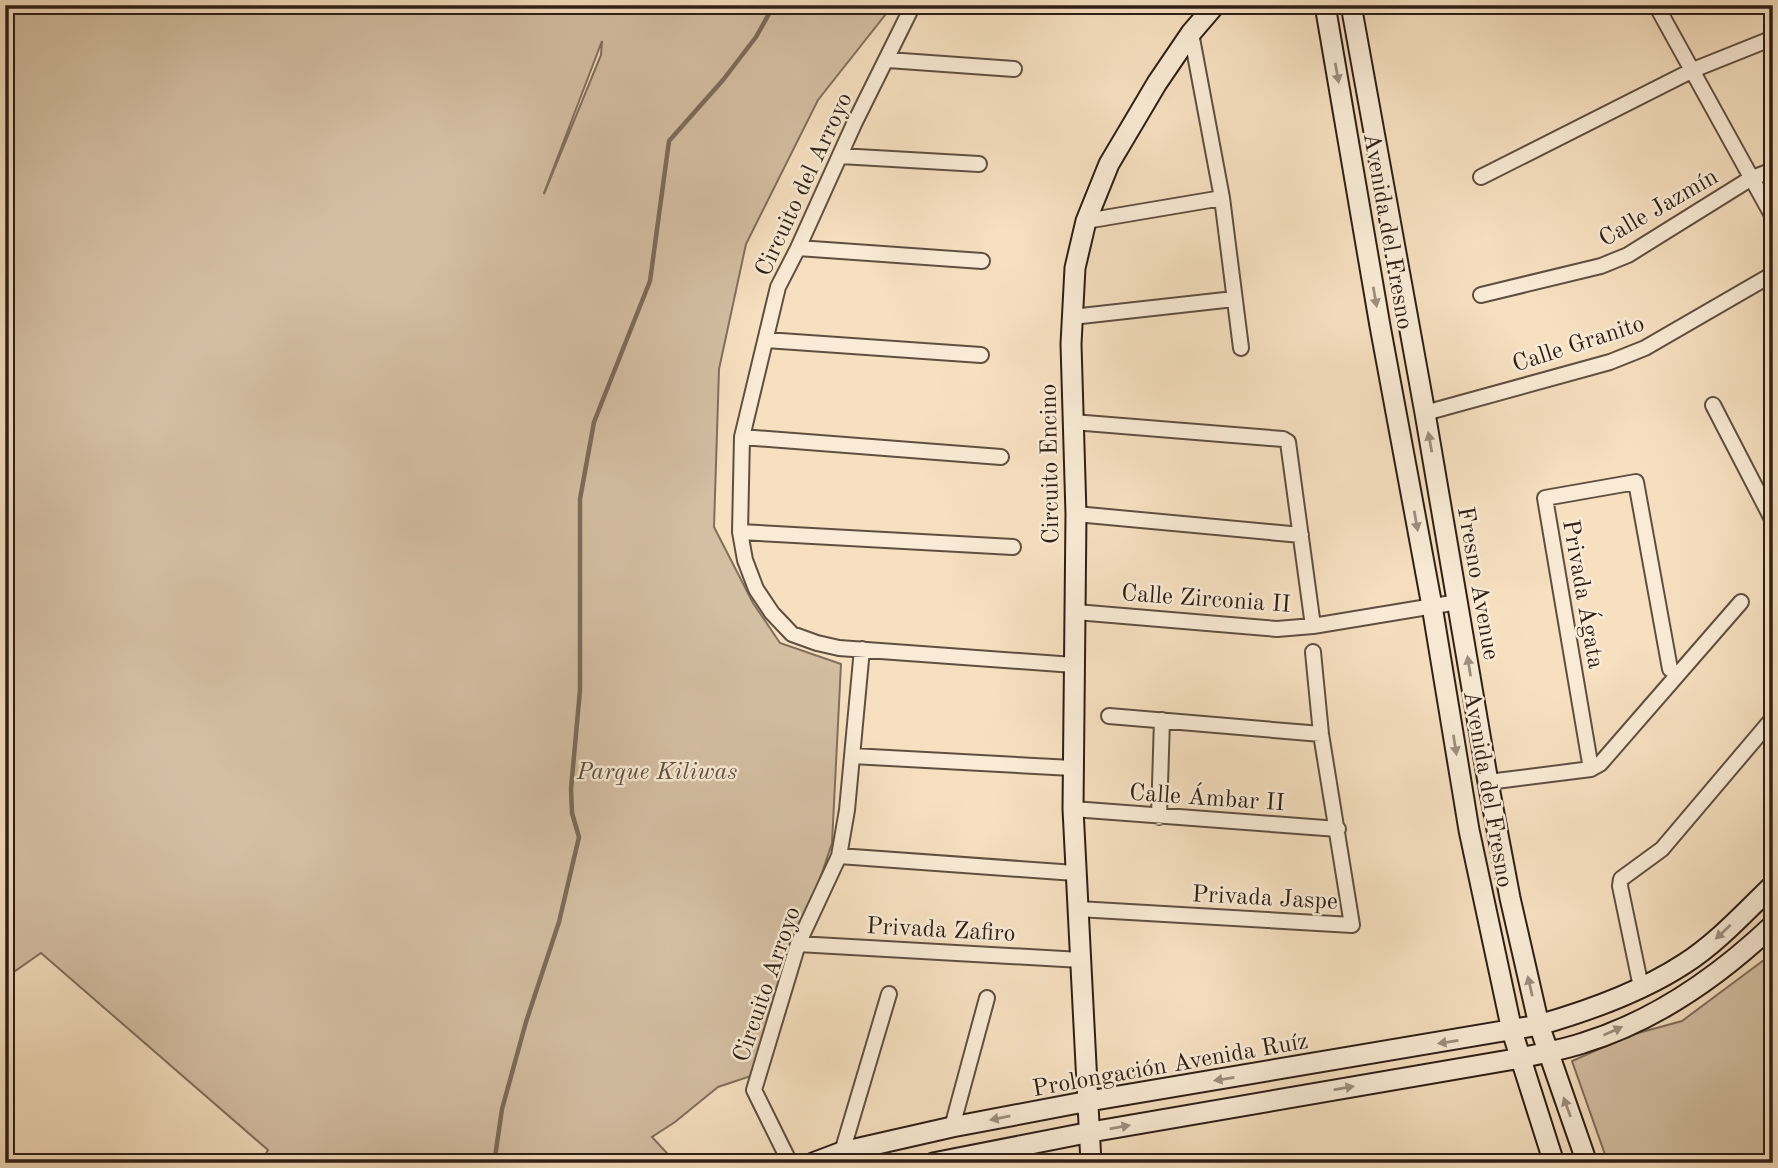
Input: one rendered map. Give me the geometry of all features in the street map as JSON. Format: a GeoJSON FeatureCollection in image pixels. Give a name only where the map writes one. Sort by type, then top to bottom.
{"type":"FeatureCollection","features":[{"type":"Feature","properties":{"kind":"street","name":"Circuito del Arroyo"},"geometry":{"type":"LineString","coordinates":[[914,5],[778,287],[742,437],[740,532],[745,560],[756,589],[772,613],[792,634],[817,643],[839,648],[1074,666]]}},
{"type":"Feature","properties":{"kind":"street","name":"Circuito Encino"},"geometry":{"type":"LineString","coordinates":[[1091,1163],[1072,768],[1076,514],[1072,317],[1076,268],[1086,222],[1109,164],[1132,121],[1191,33],[1215,5]]}},
{"type":"Feature","properties":{"kind":"street","name":"Avenida del Fresno"},"geometry":{"type":"LineString","coordinates":[[1325,5],[1469,830],[1512,1031],[1554,1163]]}},
{"type":"Feature","properties":{"kind":"street","name":"Fresno Avenue"},"geometry":{"type":"LineString","coordinates":[[1351,5],[1510,898],[1539,1025],[1587,1163]]}},
{"type":"Feature","properties":{"kind":"street"},"geometry":{"type":"LineString","coordinates":[[1656,5],[1773,218]]}},
{"type":"Feature","properties":{"kind":"street"},"geometry":{"type":"LineString","coordinates":[[1191,33],[1222,198],[1241,348]]}},
{"type":"Feature","properties":{"kind":"street"},"geometry":{"type":"LineString","coordinates":[[1481,177],[1693,71],[1773,38]]}},
{"type":"Feature","properties":{"kind":"street"},"geometry":{"type":"LineString","coordinates":[[888,60],[1014,69]]}},
{"type":"Feature","properties":{"kind":"street"},"geometry":{"type":"LineString","coordinates":[[840,156],[979,164]]}},
{"type":"Feature","properties":{"kind":"street","name":"Calle Jazmín"},"geometry":{"type":"LineString","coordinates":[[1481,295],[1601,266],[1628,256],[1750,179],[1773,170]]}},
{"type":"Feature","properties":{"kind":"street"},"geometry":{"type":"LineString","coordinates":[[1086,222],[1222,198]]}},
{"type":"Feature","properties":{"kind":"street"},"geometry":{"type":"LineString","coordinates":[[798,248],[982,261]]}},
{"type":"Feature","properties":{"kind":"street","name":"Calle Granito"},"geometry":{"type":"LineString","coordinates":[[1425,413],[1610,362],[1646,348],[1773,274]]}},
{"type":"Feature","properties":{"kind":"street"},"geometry":{"type":"LineString","coordinates":[[1072,317],[1234,299]]}},
{"type":"Feature","properties":{"kind":"street"},"geometry":{"type":"LineString","coordinates":[[766,340],[981,355]]}},
{"type":"Feature","properties":{"kind":"street"},"geometry":{"type":"LineString","coordinates":[[1713,405],[1773,521]]}},
{"type":"Feature","properties":{"kind":"street"},"geometry":{"type":"LineString","coordinates":[[1073,422],[1270,438],[1288,442],[1314,626]]}},
{"type":"Feature","properties":{"kind":"street"},"geometry":{"type":"LineString","coordinates":[[742,437],[1001,457]]}},
{"type":"Feature","properties":{"kind":"street","name":"Privada Ágata"},"geometry":{"type":"LineString","coordinates":[[1591,769],[1545,498],[1636,482],[1670,669]]}},
{"type":"Feature","properties":{"kind":"street"},"geometry":{"type":"LineString","coordinates":[[1076,514],[1301,535]]}},
{"type":"Feature","properties":{"kind":"street"},"geometry":{"type":"LineString","coordinates":[[740,532],[1013,547]]}},
{"type":"Feature","properties":{"kind":"street","name":"Calle Zirconia II"},"geometry":{"type":"LineString","coordinates":[[1076,611],[1277,629],[1314,626],[1458,602]]}},
{"type":"Feature","properties":{"kind":"street"},"geometry":{"type":"LineString","coordinates":[[1488,782],[1591,769],[1600,764],[1741,602]]}},
{"type":"Feature","properties":{"kind":"street","name":"Circuito Arroyo"},"geometry":{"type":"LineString","coordinates":[[790,1163],[754,1090],[798,944],[839,856],[847,810],[862,649]]}},
{"type":"Feature","properties":{"kind":"street"},"geometry":{"type":"LineString","coordinates":[[1313,652],[1321,734],[1338,829]]}},
{"type":"Feature","properties":{"kind":"street"},"geometry":{"type":"LineString","coordinates":[[1109,716],[1321,734]]}},
{"type":"Feature","properties":{"kind":"street"},"geometry":{"type":"LineString","coordinates":[[1641,987],[1620,887],[1621,879],[1662,849],[1773,718]]}},
{"type":"Feature","properties":{"kind":"street"},"geometry":{"type":"LineString","coordinates":[[1159,817],[1162,720]]}},
{"type":"Feature","properties":{"kind":"street"},"geometry":{"type":"LineString","coordinates":[[852,756],[1072,768]]}},
{"type":"Feature","properties":{"kind":"street","name":"Calle Ámbar II"},"geometry":{"type":"LineString","coordinates":[[1073,809],[1338,829]]}},
{"type":"Feature","properties":{"kind":"street","name":"Privada Jaspe"},"geometry":{"type":"LineString","coordinates":[[1078,909],[1352,925],[1338,829]]}},
{"type":"Feature","properties":{"kind":"street"},"geometry":{"type":"LineString","coordinates":[[839,856],[1075,873]]}},
{"type":"Feature","properties":{"kind":"street","name":"Prolongación Avenida Ruíz"},"geometry":{"type":"LineString","coordinates":[[813,1163],[842,1152],[1089,1101],[1539,1025],[1586,1011],[1683,965],[1708,946],[1773,885]]}},
{"type":"Feature","properties":{"kind":"street"},"geometry":{"type":"LineString","coordinates":[[933,1163],[1091,1132],[1521,1058],[1598,1038],[1648,1016],[1683,996],[1725,967],[1773,925]]}},
{"type":"Feature","properties":{"kind":"street","name":"Privada Zafiro"},"geometry":{"type":"LineString","coordinates":[[798,944],[1081,960]]}},
{"type":"Feature","properties":{"kind":"street"},"geometry":{"type":"LineString","coordinates":[[842,1152],[889,994]]}},
{"type":"Feature","properties":{"kind":"street"},"geometry":{"type":"LineString","coordinates":[[952,1128],[987,998]]}},
{"type":"Feature","properties":{"kind":"green space","name":"Parque Kiliwas"},"geometry":{"type":"Polygon","coordinates":[[[5,5],[893,5],[818,100],[746,244],[719,369],[714,527],[753,603],[780,643],[841,664],[832,843],[754,1075],[718,1087],[652,1137],[676,1163],[260,1163],[268,1150],[41,953],[5,978],[5,5]],[[602,41],[544,194],[601,55],[602,41]]]}},
{"type":"Feature","properties":{"kind":"green space"},"geometry":{"type":"Polygon","coordinates":[[[1768,957],[1773,966],[1773,1163],[1608,1163],[1572,1061],[1631,1035],[1682,1021],[1768,957]]]}},
{"type":"Feature","properties":{"kind":"waterway"},"geometry":{"type":"LineString","coordinates":[[491,1163],[495,1157],[502,1109],[526,1022],[559,922],[579,837],[572,813],[571,789],[580,690],[580,499],[594,422],[650,281],[669,141],[723,80],[756,37],[774,5]]}}]}
